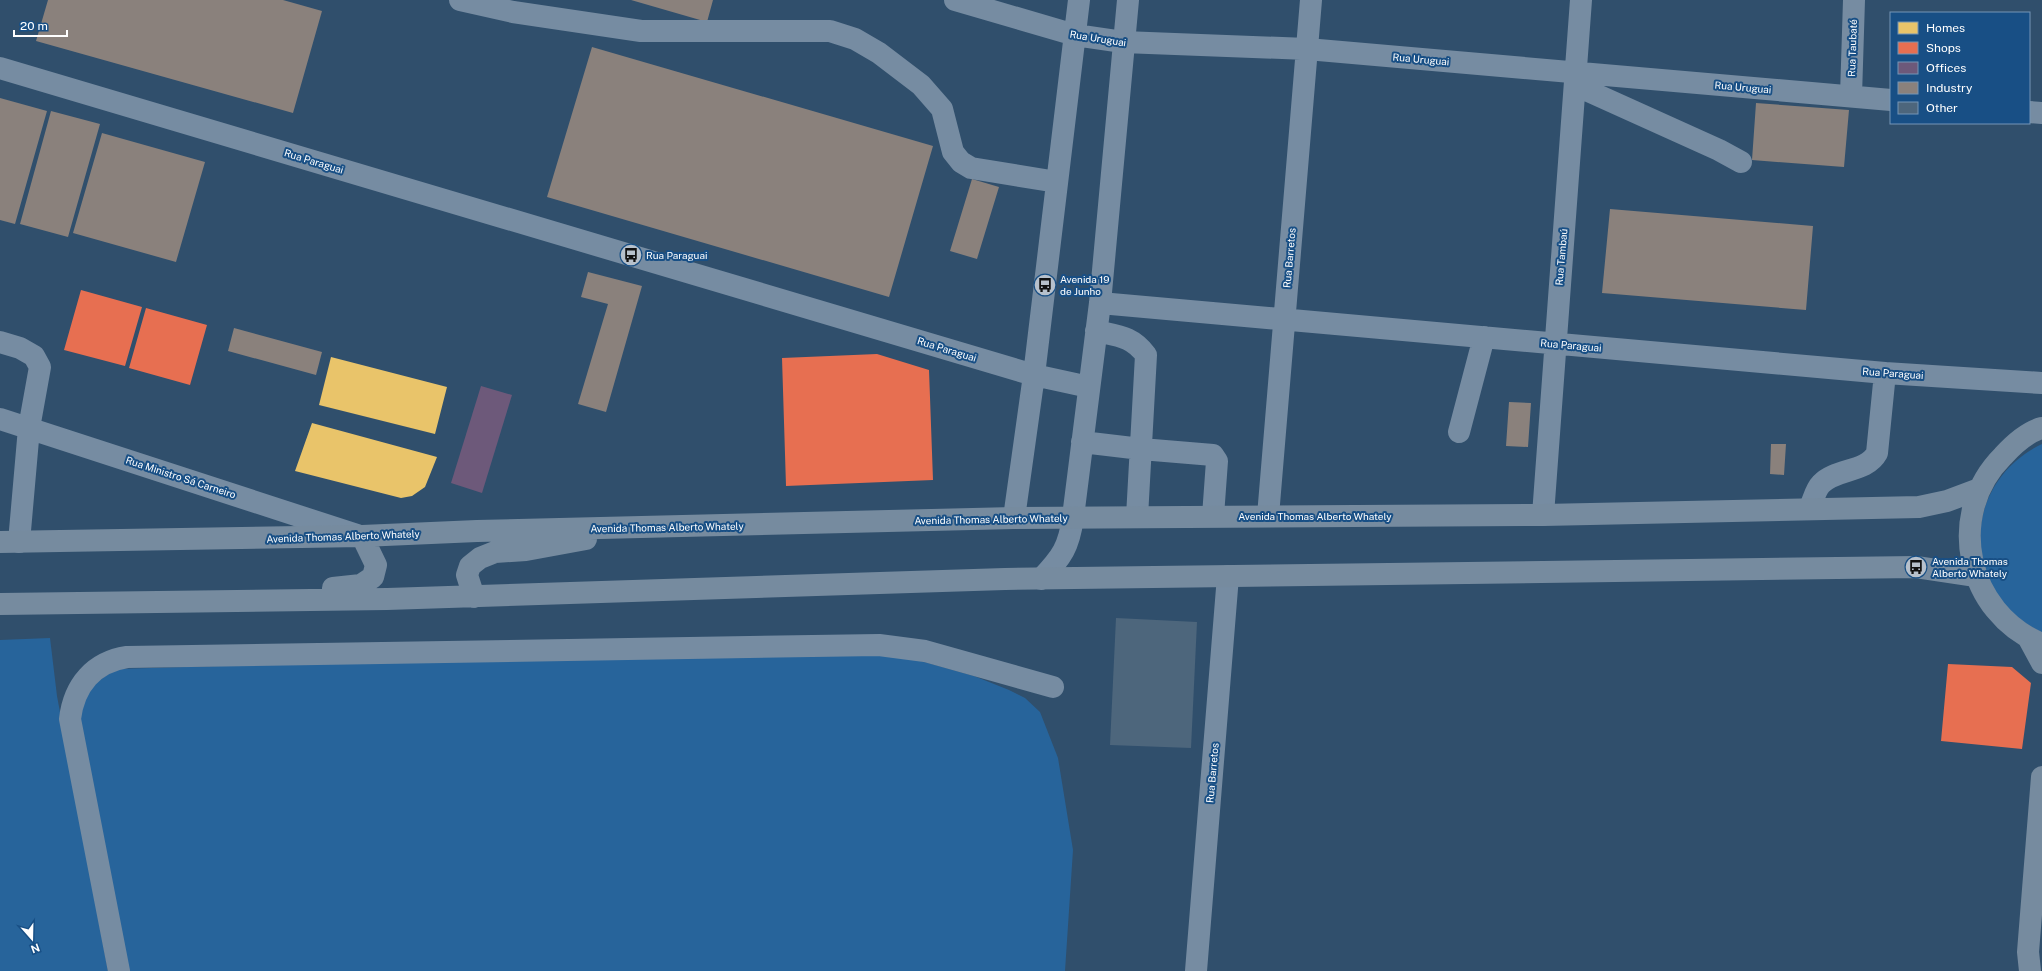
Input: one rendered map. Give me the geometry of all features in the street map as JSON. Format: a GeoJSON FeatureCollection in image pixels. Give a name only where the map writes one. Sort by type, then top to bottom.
{"type":"FeatureCollection","features":[{"type":"Feature","properties":{"kind":"main road"},"geometry":{"type":"LineString","coordinates":[[2041,426],[2014,444],[1994,465],[1979,490],[1970,518],[1970,547],[1976,576],[1988,601],[2006,622],[2035,641],[2042,663]]}},
{"type":"Feature","properties":{"kind":"main road","name":"Avenida Thomas Alberto Whately"},"geometry":{"type":"LineString","coordinates":[[9,542],[362,536],[636,527],[1014,518],[1543,515],[1919,507],[1947,501],[1979,490]]}},
{"type":"Feature","properties":{"kind":"main road"},"geometry":{"type":"LineString","coordinates":[[474,597],[467,575],[470,566],[480,558],[494,552],[568,543],[636,527]]}},
{"type":"Feature","properties":{"kind":"main road"},"geometry":{"type":"LineString","coordinates":[[247,602],[310,590],[362,585],[373,577],[376,565],[362,536]]}},
{"type":"Feature","properties":{"kind":"main road"},"geometry":{"type":"LineString","coordinates":[[0,604],[247,602],[474,597],[1041,578],[1916,567],[1976,576]]}},
{"type":"Feature","properties":{"kind":"main road"},"geometry":{"type":"LineString","coordinates":[[2030,971],[2028,952],[2042,777]]}},
{"type":"Feature","properties":{"kind":"main road"},"geometry":{"type":"LineString","coordinates":[[2039,971],[2042,935]]}},
{"type":"Feature","properties":{"kind":"street"},"geometry":{"type":"LineString","coordinates":[[460,0],[513,12],[641,31],[830,31],[855,39],[879,53],[921,85],[942,109],[953,152],[961,162],[971,168],[1057,182]]}},
{"type":"Feature","properties":{"kind":"street","name":"Rua Uruguai"},"geometry":{"type":"LineString","coordinates":[[955,0],[1075,35],[1123,42],[1307,49],[1576,79],[1851,96],[1890,100]]}},
{"type":"Feature","properties":{"kind":"street"},"geometry":{"type":"LineString","coordinates":[[1014,518],[1034,375],[1079,0]]}},
{"type":"Feature","properties":{"kind":"street"},"geometry":{"type":"LineString","coordinates":[[1041,578],[1060,559],[1071,535],[1074,517],[1100,303],[1128,0]]}},
{"type":"Feature","properties":{"kind":"street","name":"Rua Barretos"},"geometry":{"type":"LineString","coordinates":[[1268,516],[1310,0]]}},
{"type":"Feature","properties":{"kind":"street","name":"Rua Tambaú"},"geometry":{"type":"LineString","coordinates":[[1543,515],[1554,344],[1581,0]]}},
{"type":"Feature","properties":{"kind":"street","name":"Rua Taubaté"},"geometry":{"type":"LineString","coordinates":[[1851,96],[1854,0]]}},
{"type":"Feature","properties":{"kind":"street","name":"Rua Paraguai"},"geometry":{"type":"LineString","coordinates":[[0,68],[1034,375],[1089,387]]}},
{"type":"Feature","properties":{"kind":"street"},"geometry":{"type":"LineString","coordinates":[[1576,79],[1720,150],[1741,162]]}},
{"type":"Feature","properties":{"kind":"street"},"geometry":{"type":"LineString","coordinates":[[2030,112],[2042,113]]}},
{"type":"Feature","properties":{"kind":"street","name":"Rua Paraguai"},"geometry":{"type":"LineString","coordinates":[[1100,303],[1885,373],[2042,383]]}},
{"type":"Feature","properties":{"kind":"street"},"geometry":{"type":"LineString","coordinates":[[1096,331],[1126,337],[1139,345],[1146,355],[1137,517]]}},
{"type":"Feature","properties":{"kind":"street"},"geometry":{"type":"LineString","coordinates":[[1459,432],[1484,337]]}},
{"type":"Feature","properties":{"kind":"street"},"geometry":{"type":"LineString","coordinates":[[0,342],[20,348],[34,356],[40,367],[9,542]]}},
{"type":"Feature","properties":{"kind":"street"},"geometry":{"type":"LineString","coordinates":[[1809,509],[1820,485],[1829,477],[1865,464],[1873,459],[1877,453],[1885,373]]}},
{"type":"Feature","properties":{"kind":"street","name":"Rua Ministro Sá Carneiro"},"geometry":{"type":"LineString","coordinates":[[0,419],[362,536]]}},
{"type":"Feature","properties":{"kind":"street"},"geometry":{"type":"LineString","coordinates":[[1082,442],[1141,449],[1212,454],[1216,461],[1213,516]]}},
{"type":"Feature","properties":{"kind":"street","name":"Rua Barretos"},"geometry":{"type":"LineString","coordinates":[[1196,971],[1228,576]]}},
{"type":"Feature","properties":{"kind":"street"},"geometry":{"type":"LineString","coordinates":[[119,971],[70,718],[74,698],[84,681],[99,667],[117,658],[879,645],[925,651],[1053,687]]}},
{"type":"Feature","properties":{"kind":"shaded area"},"geometry":{"type":"Polygon","coordinates":[[[2042,444],[2042,633],[2018,618],[2009,610],[1991,585],[1983,562],[1980,539],[1983,516],[1990,494],[2003,474],[2020,457],[2042,444]]]}},
{"type":"Feature","properties":{"kind":"shaded area"},"geometry":{"type":"Polygon","coordinates":[[[50,638],[57,696],[108,971],[0,971],[0,640],[50,638]]]}},
{"type":"Feature","properties":{"kind":"shaded area"},"geometry":{"type":"Polygon","coordinates":[[[796,650],[903,656],[974,676],[1009,690],[1025,698],[1040,712],[1058,758],[1073,850],[1065,971],[124,971],[79,737],[82,703],[85,696],[95,684],[116,669],[796,650]]]}},
{"type":"Feature","properties":{"kind":"building: Homes"},"geometry":{"type":"Polygon","coordinates":[[[331,357],[447,387],[435,434],[319,405],[331,357]]]}},
{"type":"Feature","properties":{"kind":"building: Homes"},"geometry":{"type":"Polygon","coordinates":[[[312,423],[437,457],[425,487],[412,496],[401,498],[295,471],[312,423]]]}},
{"type":"Feature","properties":{"kind":"building: Shops"},"geometry":{"type":"Polygon","coordinates":[[[81,290],[142,307],[125,366],[64,350],[81,290]]]}},
{"type":"Feature","properties":{"kind":"building: Shops"},"geometry":{"type":"Polygon","coordinates":[[[146,308],[207,325],[190,385],[129,368],[146,308]]]}},
{"type":"Feature","properties":{"kind":"building: Shops"},"geometry":{"type":"Polygon","coordinates":[[[877,354],[929,370],[933,480],[786,486],[782,358],[877,354]]]}},
{"type":"Feature","properties":{"kind":"building: Shops"},"geometry":{"type":"Polygon","coordinates":[[[1948,664],[2012,667],[2031,683],[2022,749],[1941,741],[1948,664]]]}},
{"type":"Feature","properties":{"kind":"building: Offices"},"geometry":{"type":"Polygon","coordinates":[[[481,386],[512,395],[482,493],[451,483],[481,386]]]}},
{"type":"Feature","properties":{"kind":"building: Industry"},"geometry":{"type":"Polygon","coordinates":[[[48,0],[283,0],[322,11],[293,113],[36,41],[48,0]]]}},
{"type":"Feature","properties":{"kind":"building: Industry"},"geometry":{"type":"Polygon","coordinates":[[[631,0],[713,0],[707,22],[631,0]]]}},
{"type":"Feature","properties":{"kind":"building: Industry"},"geometry":{"type":"Polygon","coordinates":[[[592,47],[933,146],[889,297],[547,197],[592,47]]]}},
{"type":"Feature","properties":{"kind":"building: Industry"},"geometry":{"type":"Polygon","coordinates":[[[0,98],[47,111],[15,224],[0,220],[0,98]]]}},
{"type":"Feature","properties":{"kind":"building: Industry"},"geometry":{"type":"Polygon","coordinates":[[[1756,103],[1849,110],[1844,167],[1752,160],[1756,103]]]}},
{"type":"Feature","properties":{"kind":"building: Industry"},"geometry":{"type":"Polygon","coordinates":[[[51,111],[100,124],[68,237],[20,224],[51,111]]]}},
{"type":"Feature","properties":{"kind":"building: Industry"},"geometry":{"type":"Polygon","coordinates":[[[102,133],[205,162],[176,262],[73,233],[102,133]]]}},
{"type":"Feature","properties":{"kind":"building: Industry"},"geometry":{"type":"Polygon","coordinates":[[[972,179],[999,187],[977,259],[950,251],[972,179]]]}},
{"type":"Feature","properties":{"kind":"building: Industry"},"geometry":{"type":"Polygon","coordinates":[[[1610,209],[1813,226],[1806,310],[1602,293],[1610,209]]]}},
{"type":"Feature","properties":{"kind":"building: Industry"},"geometry":{"type":"Polygon","coordinates":[[[588,272],[642,286],[606,412],[578,404],[608,304],[581,297],[588,272]]]}},
{"type":"Feature","properties":{"kind":"building: Industry"},"geometry":{"type":"Polygon","coordinates":[[[234,328],[322,352],[316,375],[228,351],[234,328]]]}},
{"type":"Feature","properties":{"kind":"building: Industry"},"geometry":{"type":"Polygon","coordinates":[[[1509,402],[1531,403],[1528,447],[1506,446],[1509,402]]]}},
{"type":"Feature","properties":{"kind":"building: Industry"},"geometry":{"type":"Polygon","coordinates":[[[1771,444],[1786,444],[1784,475],[1770,474],[1771,444]]]}},
{"type":"Feature","properties":{"kind":"building: Other"},"geometry":{"type":"Polygon","coordinates":[[[1116,618],[1197,622],[1191,748],[1110,745],[1116,618]]]}},
{"type":"Feature","properties":{"kind":"place","name":"Rua Paraguai"},"geometry":{"type":"Point","coordinates":[631,255]}},
{"type":"Feature","properties":{"kind":"place","name":"Avenida 19 de Junho"},"geometry":{"type":"Point","coordinates":[1045,285]}},
{"type":"Feature","properties":{"kind":"place","name":"Avenida Thomas Alberto Whately"},"geometry":{"type":"Point","coordinates":[1916,567]}}]}
